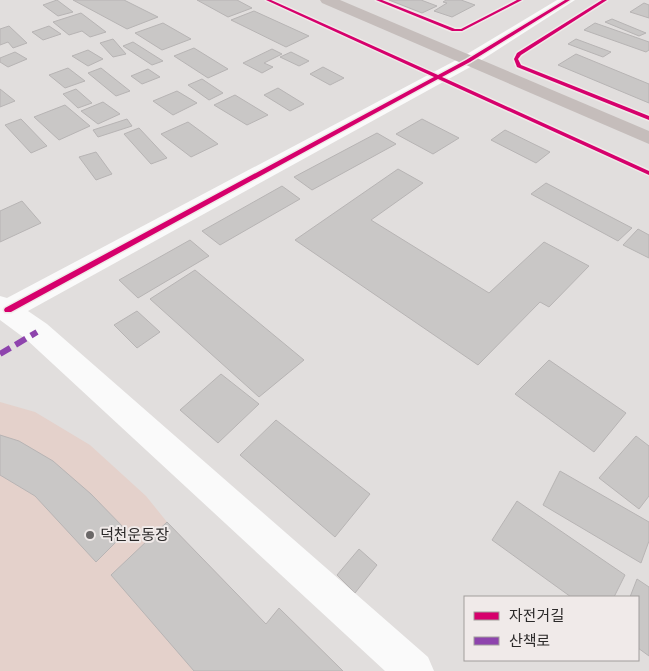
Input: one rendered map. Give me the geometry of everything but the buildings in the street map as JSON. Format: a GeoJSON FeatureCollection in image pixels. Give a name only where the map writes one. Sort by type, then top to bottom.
{"type":"FeatureCollection","features":[{"type":"Feature","properties":{"kind":"main road"},"geometry":{"type":"LineString","coordinates":[[327,0],[649,138]]}},
{"type":"Feature","properties":{"kind":"street"},"geometry":{"type":"LineString","coordinates":[[414,671],[37,332],[4,308],[468,61],[568,0]]}},
{"type":"Feature","properties":{"kind":"shaded area","name":"덕천운동장"},"geometry":{"type":"Polygon","coordinates":[[[0,402],[35,412],[90,445],[146,496],[167,522],[266,624],[279,608],[343,671],[0,671],[0,402]]]}},
{"type":"Feature","properties":{"kind":"marked path"},"geometry":{"type":"LineString","coordinates":[[0,354],[37,332]]}},
{"type":"Feature","properties":{"kind":"cycle path"},"geometry":{"type":"LineString","coordinates":[[268,0],[649,173]]}},
{"type":"Feature","properties":{"kind":"cycle path"},"geometry":{"type":"LineString","coordinates":[[378,0],[454,30],[462,30],[520,0]]}},
{"type":"Feature","properties":{"kind":"cycle path"},"geometry":{"type":"LineString","coordinates":[[8,310],[468,61],[568,0]]}},
{"type":"Feature","properties":{"kind":"cycle path"},"geometry":{"type":"LineString","coordinates":[[605,0],[519,54],[516,59],[519,66],[649,118]]}},
{"type":"Feature","properties":{"kind":"place","name":"덕천운동장"},"geometry":{"type":"Point","coordinates":[90,535]}}]}
